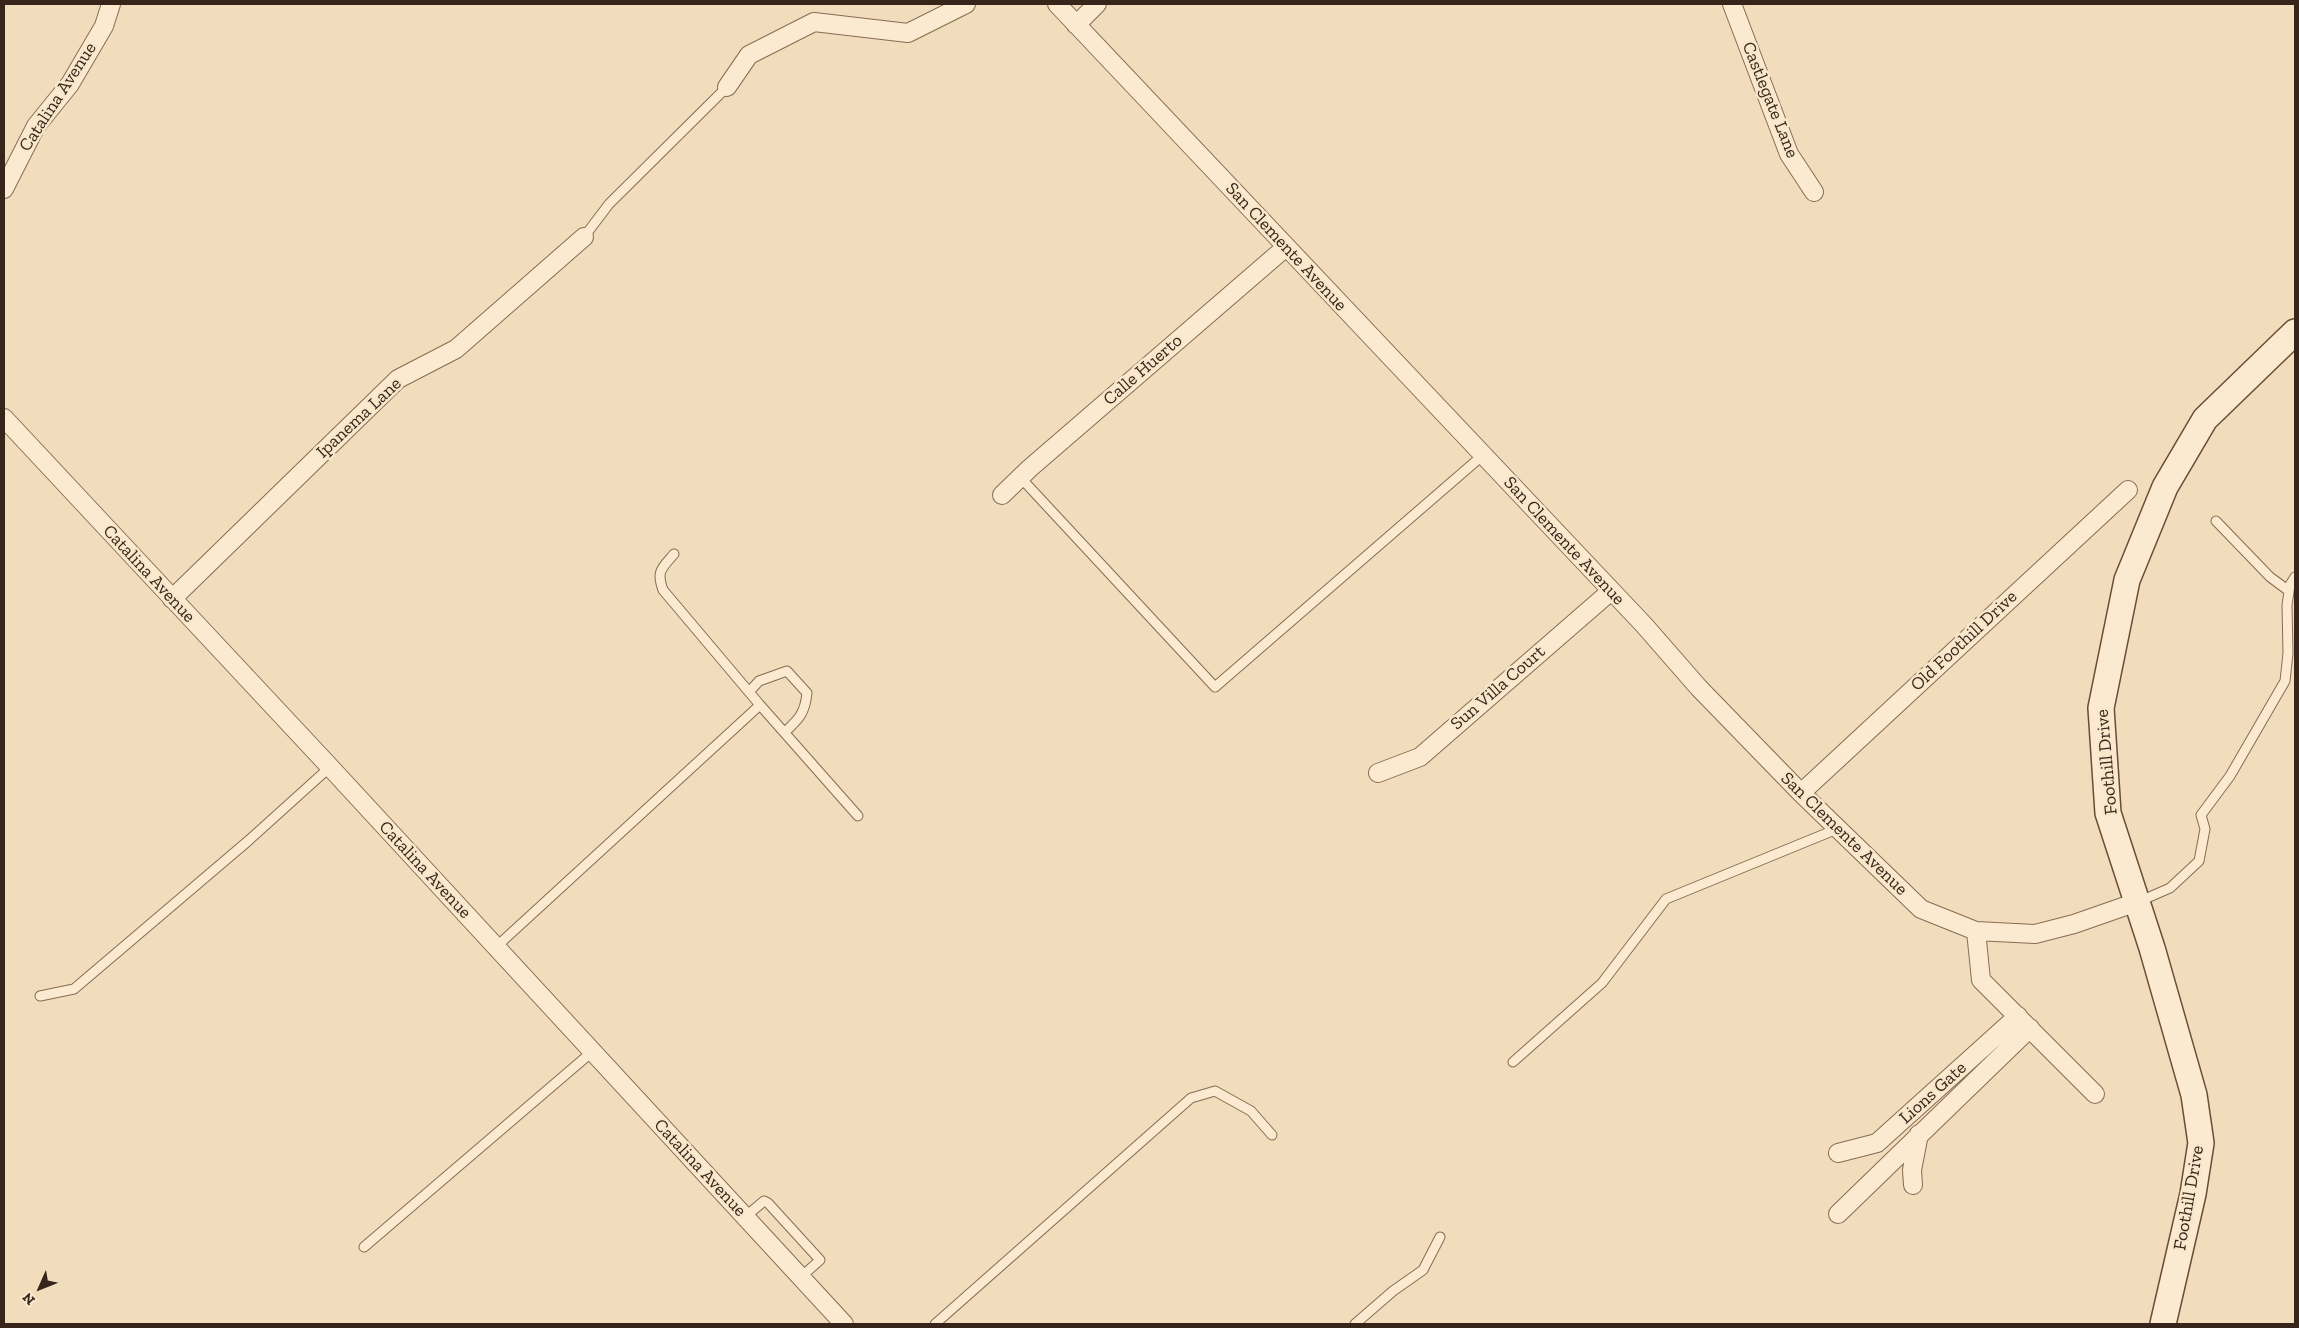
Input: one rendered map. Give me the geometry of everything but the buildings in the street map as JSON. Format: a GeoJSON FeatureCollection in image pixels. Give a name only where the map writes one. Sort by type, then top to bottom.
{"type":"FeatureCollection","features":[{"type":"Feature","properties":{"kind":"main road","name":"Foothill Drive"},"geometry":{"type":"LineString","coordinates":[[2163,1324],[2193,1194],[2201,1143],[2194,1095],[2152,948],[2108,813],[2101,708],[2127,580],[2165,487],[2205,419],[2290,341]]}},
{"type":"Feature","properties":{"kind":"street","name":"Catalina Avenue"},"geometry":{"type":"LineString","coordinates":[[4,189],[36,126],[75,75],[104,26],[111,4]]}},
{"type":"Feature","properties":{"kind":"street"},"geometry":{"type":"LineString","coordinates":[[728,87],[749,55],[814,22],[908,33],[966,4]]}},
{"type":"Feature","properties":{"kind":"street","name":"San Clemente Avenue"},"geometry":{"type":"LineString","coordinates":[[1057,4],[1611,591],[1699,688],[1800,793],[1921,909],[1976,931],[2035,934],[2074,924],[2137,902]]}},
{"type":"Feature","properties":{"kind":"street"},"geometry":{"type":"LineString","coordinates":[[1076,25],[1098,4]]}},
{"type":"Feature","properties":{"kind":"street","name":"Castlegate Lane"},"geometry":{"type":"LineString","coordinates":[[1732,4],[1788,154],[1814,192]]}},
{"type":"Feature","properties":{"kind":"street","name":"Ipanema Lane"},"geometry":{"type":"LineString","coordinates":[[172,599],[398,379],[456,349],[584,237]]}},
{"type":"Feature","properties":{"kind":"street","name":"Calle Huerto"},"geometry":{"type":"LineString","coordinates":[[1002,495],[1020,477],[1286,247]]}},
{"type":"Feature","properties":{"kind":"street","name":"Catalina Avenue"},"geometry":{"type":"LineString","coordinates":[[4,418],[330,767],[844,1324]]}},
{"type":"Feature","properties":{"kind":"street","name":"Old Foothill Drive"},"geometry":{"type":"LineString","coordinates":[[1800,793],[2128,490]]}},
{"type":"Feature","properties":{"kind":"street","name":"Sun Villa Court"},"geometry":{"type":"LineString","coordinates":[[1378,773],[1420,756],[1611,591]]}},
{"type":"Feature","properties":{"kind":"street"},"geometry":{"type":"LineString","coordinates":[[1976,931],[1981,980],[2095,1094]]}},
{"type":"Feature","properties":{"kind":"street"},"geometry":{"type":"LineString","coordinates":[[1838,1214],[1919,1134],[2024,1022]]}},
{"type":"Feature","properties":{"kind":"street","name":"Lions Gate"},"geometry":{"type":"LineString","coordinates":[[1838,1153],[1877,1143],[2024,1022]]}},
{"type":"Feature","properties":{"kind":"street"},"geometry":{"type":"LineString","coordinates":[[1913,1185],[1912,1170],[1919,1134]]}},
{"type":"Feature","properties":{"kind":"lane"},"geometry":{"type":"LineString","coordinates":[[584,237],[609,204],[728,87]]}},
{"type":"Feature","properties":{"kind":"lane"},"geometry":{"type":"LineString","coordinates":[[1020,477],[1215,687],[1483,456]]}},
{"type":"Feature","properties":{"kind":"lane"},"geometry":{"type":"LineString","coordinates":[[2216,521],[2270,577],[2289,591]]}},
{"type":"Feature","properties":{"kind":"lane"},"geometry":{"type":"LineString","coordinates":[[674,554],[660,569],[660,580],[663,590],[760,705],[858,816]]}},
{"type":"Feature","properties":{"kind":"lane"},"geometry":{"type":"LineString","coordinates":[[2137,902],[2170,888],[2199,860],[2205,829],[2201,815],[2230,776],[2285,681],[2288,653],[2287,605],[2289,591],[2295,577]]}},
{"type":"Feature","properties":{"kind":"lane"},"geometry":{"type":"LineString","coordinates":[[750,692],[759,681],[787,671],[807,693],[800,718],[784,732]]}},
{"type":"Feature","properties":{"kind":"lane"},"geometry":{"type":"LineString","coordinates":[[496,947],[760,705]]}},
{"type":"Feature","properties":{"kind":"lane"},"geometry":{"type":"LineString","coordinates":[[40,996],[74,989],[248,841],[330,767]]}},
{"type":"Feature","properties":{"kind":"lane"},"geometry":{"type":"LineString","coordinates":[[1513,1062],[1602,983],[1666,900],[1837,829]]}},
{"type":"Feature","properties":{"kind":"lane"},"geometry":{"type":"LineString","coordinates":[[364,1248],[592,1051]]}},
{"type":"Feature","properties":{"kind":"lane"},"geometry":{"type":"LineString","coordinates":[[935,1324],[1191,1098],[1215,1091],[1251,1111],[1272,1135]]}},
{"type":"Feature","properties":{"kind":"lane"},"geometry":{"type":"LineString","coordinates":[[745,1216],[764,1201],[768,1202],[820,1260],[801,1277]]}},
{"type":"Feature","properties":{"kind":"lane"},"geometry":{"type":"LineString","coordinates":[[1355,1324],[1394,1290],[1423,1270],[1440,1237]]}}]}
